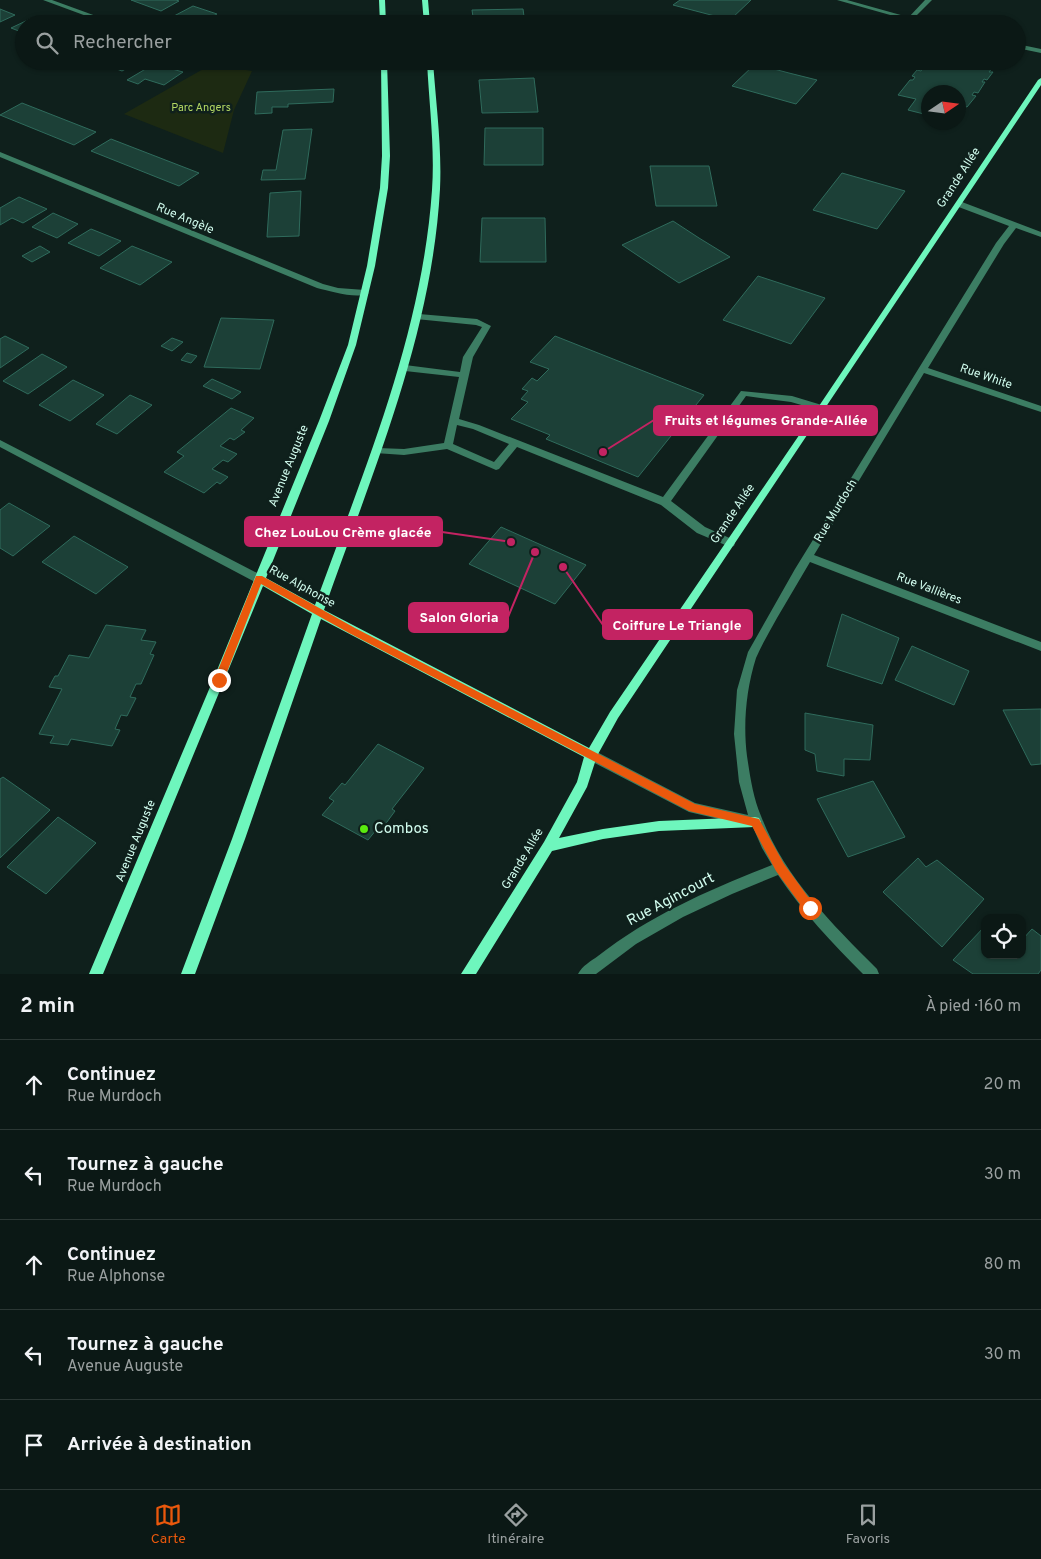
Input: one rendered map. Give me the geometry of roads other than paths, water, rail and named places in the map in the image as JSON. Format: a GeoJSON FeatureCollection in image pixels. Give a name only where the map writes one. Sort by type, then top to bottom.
{"type":"FeatureCollection","features":[{"type":"Feature","properties":{"kind":"main road"},"geometry":{"type":"LineString","coordinates":[[382,0],[383,15]]}},
{"type":"Feature","properties":{"kind":"main road"},"geometry":{"type":"LineString","coordinates":[[425,0],[426,15]]}},
{"type":"Feature","properties":{"kind":"main road","name":"Avenue Auguste"},"geometry":{"type":"LineString","coordinates":[[96,974],[165,812],[336,391],[352,345],[376,240],[385,172],[384,70]]}},
{"type":"Feature","properties":{"kind":"main road"},"geometry":{"type":"LineString","coordinates":[[188,974],[246,819],[318,612],[378,451],[405,368],[418,317],[427,269],[436,190],[431,70]]}},
{"type":"Feature","properties":{"kind":"main road","name":"Grande Allée"},"geometry":{"type":"LineString","coordinates":[[468,974],[548,846],[583,783],[591,755],[619,707],[1041,80]]}},
{"type":"Feature","properties":{"kind":"main road","name":"Rue Alphonse"},"geometry":{"type":"LineString","coordinates":[[259,579],[318,612],[591,755]]}},
{"type":"Feature","properties":{"kind":"main road"},"geometry":{"type":"LineString","coordinates":[[548,846],[602,834],[659,826],[755,822]]}},
{"type":"Feature","properties":{"kind":"street"},"geometry":{"type":"LineString","coordinates":[[46,0],[89,15]]}},
{"type":"Feature","properties":{"kind":"street"},"geometry":{"type":"LineString","coordinates":[[840,0],[898,15]]}},
{"type":"Feature","properties":{"kind":"street"},"geometry":{"type":"LineString","coordinates":[[913,15],[929,0]]}},
{"type":"Feature","properties":{"kind":"street"},"geometry":{"type":"LineString","coordinates":[[1026,48],[1041,52]]}},
{"type":"Feature","properties":{"kind":"street","name":"Rue Angèle"},"geometry":{"type":"LineString","coordinates":[[0,154],[320,286],[338,291],[365,293]]}},
{"type":"Feature","properties":{"kind":"street"},"geometry":{"type":"LineString","coordinates":[[959,204],[1041,235]]}},
{"type":"Feature","properties":{"kind":"street","name":"Rue Murdoch"},"geometry":{"type":"LineString","coordinates":[[872,974],[810,908],[780,868],[755,822],[742,777],[739,725],[742,692],[752,657],[759,641],[922,369],[1000,243],[1014,225]]}},
{"type":"Feature","properties":{"kind":"street"},"geometry":{"type":"LineString","coordinates":[[418,317],[477,322],[487,326],[485,332],[470,352],[448,446]]}},
{"type":"Feature","properties":{"kind":"street"},"geometry":{"type":"LineString","coordinates":[[405,368],[464,375]]}},
{"type":"Feature","properties":{"kind":"street","name":"Rue White"},"geometry":{"type":"LineString","coordinates":[[922,369],[1041,409]]}},
{"type":"Feature","properties":{"kind":"street"},"geometry":{"type":"LineString","coordinates":[[665,502],[744,393],[792,399],[822,408]]}},
{"type":"Feature","properties":{"kind":"street"},"geometry":{"type":"LineString","coordinates":[[454,421],[471,425],[665,502],[701,530],[730,543]]}},
{"type":"Feature","properties":{"kind":"street","name":"Rue Alphonse"},"geometry":{"type":"LineString","coordinates":[[0,443],[259,579]]}},
{"type":"Feature","properties":{"kind":"street"},"geometry":{"type":"LineString","coordinates":[[378,451],[404,452],[448,446],[496,467],[515,443]]}},
{"type":"Feature","properties":{"kind":"street","name":"Rue Vallières"},"geometry":{"type":"LineString","coordinates":[[808,557],[1041,647]]}},
{"type":"Feature","properties":{"kind":"street"},"geometry":{"type":"LineString","coordinates":[[591,755],[693,808],[755,822]]}},
{"type":"Feature","properties":{"kind":"street","name":"Rue Agincourt"},"geometry":{"type":"LineString","coordinates":[[585,974],[608,955],[666,917],[720,891],[780,868]]}},
{"type":"Feature","properties":{"kind":"place","name":"Fruits et légumes Grande-Allée"},"geometry":{"type":"Point","coordinates":[603,452]}},
{"type":"Feature","properties":{"kind":"place","name":"Chez LouLou Crème glacée"},"geometry":{"type":"Point","coordinates":[511,542]}},
{"type":"Feature","properties":{"kind":"place","name":"Salon Gloria"},"geometry":{"type":"Point","coordinates":[535,552]}},
{"type":"Feature","properties":{"kind":"place","name":"Coiffure Le Triangle"},"geometry":{"type":"Point","coordinates":[563,567]}},
{"type":"Feature","properties":{"kind":"place","name":"Combos"},"geometry":{"type":"Point","coordinates":[364,829]}},
{"type":"Feature","properties":{"kind":"park label","name":"Parc Angers"},"geometry":{"type":"Point","coordinates":[201,108]}}]}
